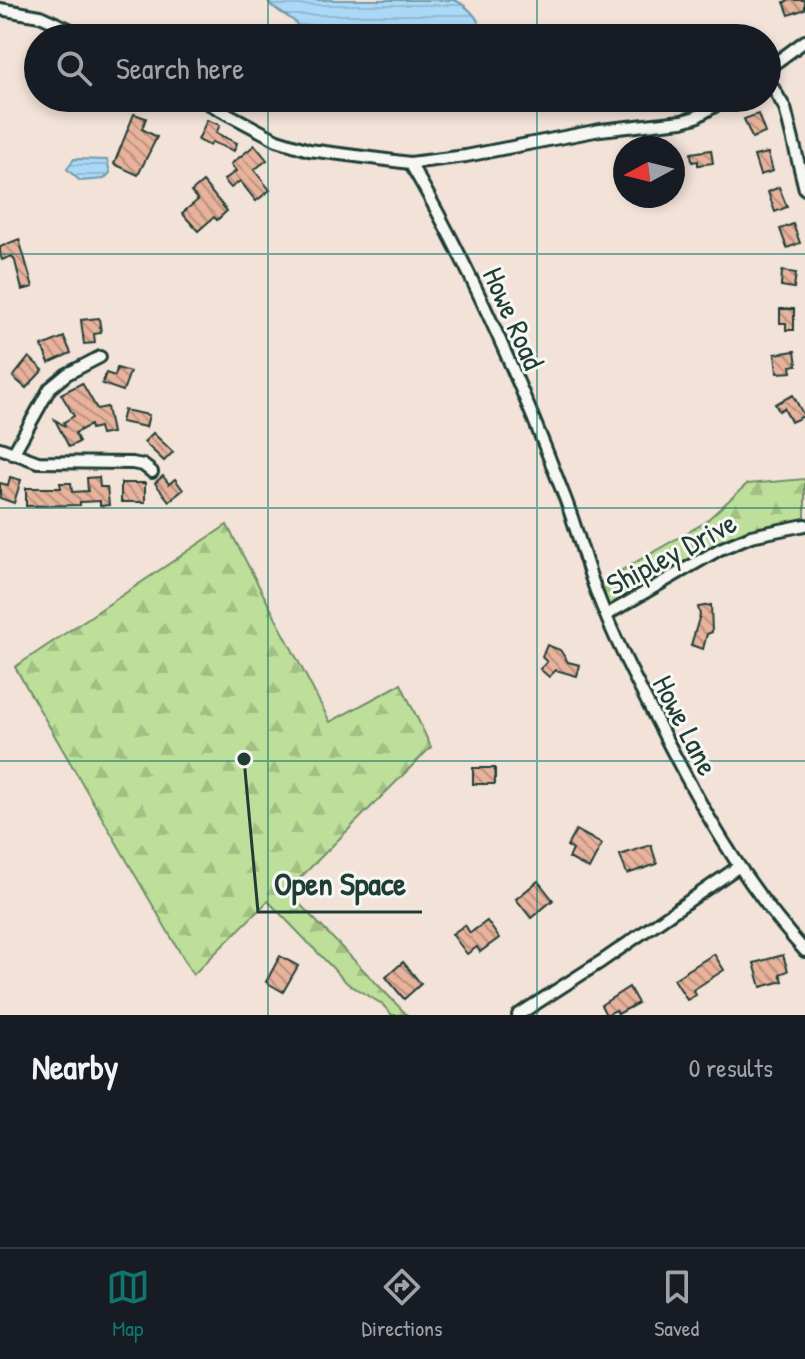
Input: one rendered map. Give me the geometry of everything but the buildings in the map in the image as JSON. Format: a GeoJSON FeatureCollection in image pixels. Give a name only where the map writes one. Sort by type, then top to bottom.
{"type":"FeatureCollection","features":[{"type":"Feature","properties":{"kind":"street"},"geometry":{"type":"LineString","coordinates":[[0,9],[40,16],[58,24]]}},
{"type":"Feature","properties":{"kind":"street"},"geometry":{"type":"LineString","coordinates":[[781,59],[805,41]]}},
{"type":"Feature","properties":{"kind":"street"},"geometry":{"type":"LineString","coordinates":[[781,101],[805,189]]}},
{"type":"Feature","properties":{"kind":"street"},"geometry":{"type":"LineString","coordinates":[[224,112],[277,140],[309,150],[410,163],[466,156],[600,130],[682,121],[704,112]]}},
{"type":"Feature","properties":{"kind":"street","name":"Howe Road"},"geometry":{"type":"LineString","coordinates":[[410,163],[465,266],[565,498]]}},
{"type":"Feature","properties":{"kind":"street"},"geometry":{"type":"LineString","coordinates":[[13,454],[50,388],[67,374],[100,357]]}},
{"type":"Feature","properties":{"kind":"street"},"geometry":{"type":"LineString","coordinates":[[0,448],[38,462],[132,463],[143,465],[152,472]]}},
{"type":"Feature","properties":{"kind":"street","name":"Howe Lane"},"geometry":{"type":"LineString","coordinates":[[565,498],[624,658],[687,780],[738,867],[805,951]]}},
{"type":"Feature","properties":{"kind":"street","name":"Shipley Drive"},"geometry":{"type":"LineString","coordinates":[[606,615],[730,544],[751,536],[805,525]]}},
{"type":"Feature","properties":{"kind":"street"},"geometry":{"type":"LineString","coordinates":[[518,1015],[738,867]]}},
{"type":"Feature","properties":{"kind":"green space"},"geometry":{"type":"Polygon","coordinates":[[[805,479],[805,525],[751,536],[606,615],[594,586],[704,523],[747,484],[805,479]]]}},
{"type":"Feature","properties":{"kind":"green space"},"geometry":{"type":"Polygon","coordinates":[[[227,525],[330,722],[401,684],[431,747],[287,891],[407,1015],[392,1015],[382,1004],[348,984],[268,901],[193,975],[15,667],[227,525]]]}},
{"type":"Feature","properties":{"kind":"water"},"geometry":{"type":"Polygon","coordinates":[[[268,0],[455,0],[474,15],[479,24],[296,24],[271,6],[268,0]]]}},
{"type":"Feature","properties":{"kind":"water"},"geometry":{"type":"Polygon","coordinates":[[[74,159],[107,160],[110,173],[104,179],[80,181],[67,169],[74,159]]]}},
{"type":"Feature","properties":{"kind":"place","name":"Open Space"},"geometry":{"type":"Point","coordinates":[244,759]}}]}
